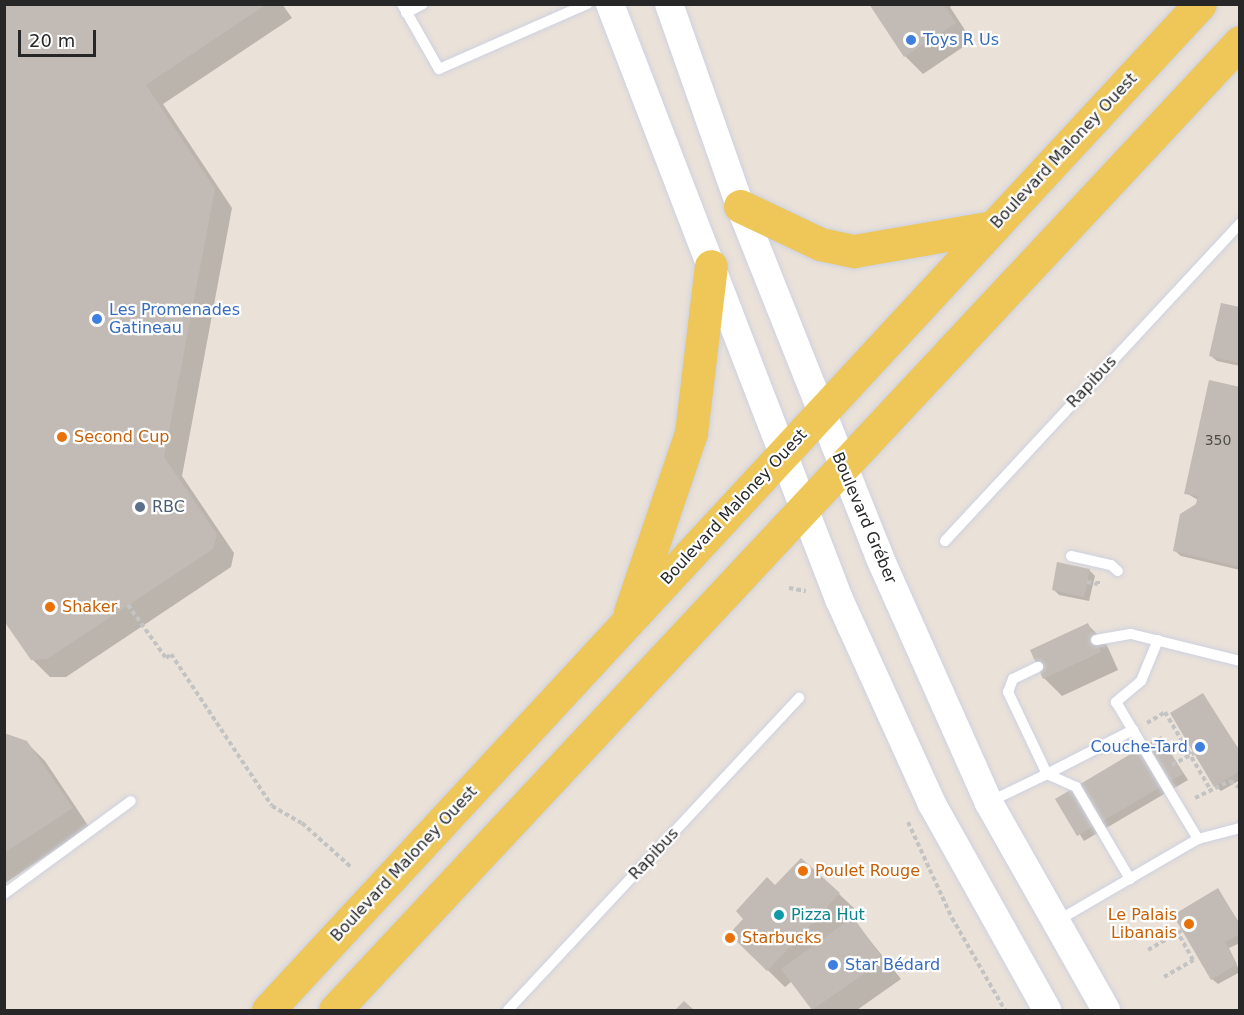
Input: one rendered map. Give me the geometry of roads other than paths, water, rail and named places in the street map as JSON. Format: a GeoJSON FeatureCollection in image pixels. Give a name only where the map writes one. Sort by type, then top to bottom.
{"type":"FeatureCollection","features":[{"type":"Feature","properties":{"kind":"main road"},"geometry":{"type":"LineString","coordinates":[[610,4],[839,599],[918,775],[1047,1011]]}},
{"type":"Feature","properties":{"kind":"main road","name":"Boulevard Gréber"},"geometry":{"type":"LineString","coordinates":[[669,4],[740,206],[843,467],[989,802],[1106,1011]]}},
{"type":"Feature","properties":{"kind":"main road","name":"Boulevard Maloney Ouest"},"geometry":{"type":"LineString","coordinates":[[268,1011],[1200,4]]}},
{"type":"Feature","properties":{"kind":"main road"},"geometry":{"type":"LineString","coordinates":[[335,1011],[1239,42]]}},
{"type":"Feature","properties":{"kind":"main road"},"geometry":{"type":"LineString","coordinates":[[740,206],[820,244],[855,251],[993,227]]}},
{"type":"Feature","properties":{"kind":"main road"},"geometry":{"type":"LineString","coordinates":[[625,626],[691,433],[711,266]]}},
{"type":"Feature","properties":{"kind":"lane"},"geometry":{"type":"LineString","coordinates":[[423,4],[404,9],[439,69],[587,4]]}},
{"type":"Feature","properties":{"kind":"lane","name":"Rapibus"},"geometry":{"type":"LineString","coordinates":[[945,541],[1239,223]]}},
{"type":"Feature","properties":{"kind":"lane"},"geometry":{"type":"LineString","coordinates":[[1071,556],[1111,566],[1118,571]]}},
{"type":"Feature","properties":{"kind":"lane"},"geometry":{"type":"LineString","coordinates":[[1096,640],[1123,633],[1239,661]]}},
{"type":"Feature","properties":{"kind":"lane"},"geometry":{"type":"LineString","coordinates":[[1158,640],[1141,681],[1116,702],[1198,840]]}},
{"type":"Feature","properties":{"kind":"lane"},"geometry":{"type":"LineString","coordinates":[[1038,667],[1013,679],[1009,687],[1032,744],[1047,774],[1076,787],[1131,879]]}},
{"type":"Feature","properties":{"kind":"lane","name":"Rapibus"},"geometry":{"type":"LineString","coordinates":[[508,1011],[799,698]]}},
{"type":"Feature","properties":{"kind":"lane"},"geometry":{"type":"LineString","coordinates":[[989,802],[1133,730]]}},
{"type":"Feature","properties":{"kind":"lane"},"geometry":{"type":"LineString","coordinates":[[4,894],[131,801]]}},
{"type":"Feature","properties":{"kind":"lane"},"geometry":{"type":"LineString","coordinates":[[1056,921],[1198,840],[1239,828]]}},
{"type":"Feature","properties":{"kind":"place","name":"Toys R Us"},"geometry":{"type":"Point","coordinates":[911,40]}},
{"type":"Feature","properties":{"kind":"place","name":"Les Promenades Gatineau"},"geometry":{"type":"Point","coordinates":[97,319]}},
{"type":"Feature","properties":{"kind":"place","name":"Second Cup"},"geometry":{"type":"Point","coordinates":[62,437]}},
{"type":"Feature","properties":{"kind":"place","name":"RBC"},"geometry":{"type":"Point","coordinates":[140,507]}},
{"type":"Feature","properties":{"kind":"place","name":"Shaker"},"geometry":{"type":"Point","coordinates":[50,607]}},
{"type":"Feature","properties":{"kind":"place","name":"Couche-Tard"},"geometry":{"type":"Point","coordinates":[1200,747]}},
{"type":"Feature","properties":{"kind":"place","name":"Poulet Rouge"},"geometry":{"type":"Point","coordinates":[803,871]}},
{"type":"Feature","properties":{"kind":"place","name":"Pizza Hut"},"geometry":{"type":"Point","coordinates":[779,915]}},
{"type":"Feature","properties":{"kind":"place","name":"Le Palais Libanais"},"geometry":{"type":"Point","coordinates":[1189,924]}},
{"type":"Feature","properties":{"kind":"place","name":"Starbucks"},"geometry":{"type":"Point","coordinates":[730,938]}},
{"type":"Feature","properties":{"kind":"place","name":"Star Bédard"},"geometry":{"type":"Point","coordinates":[833,965]}}]}
